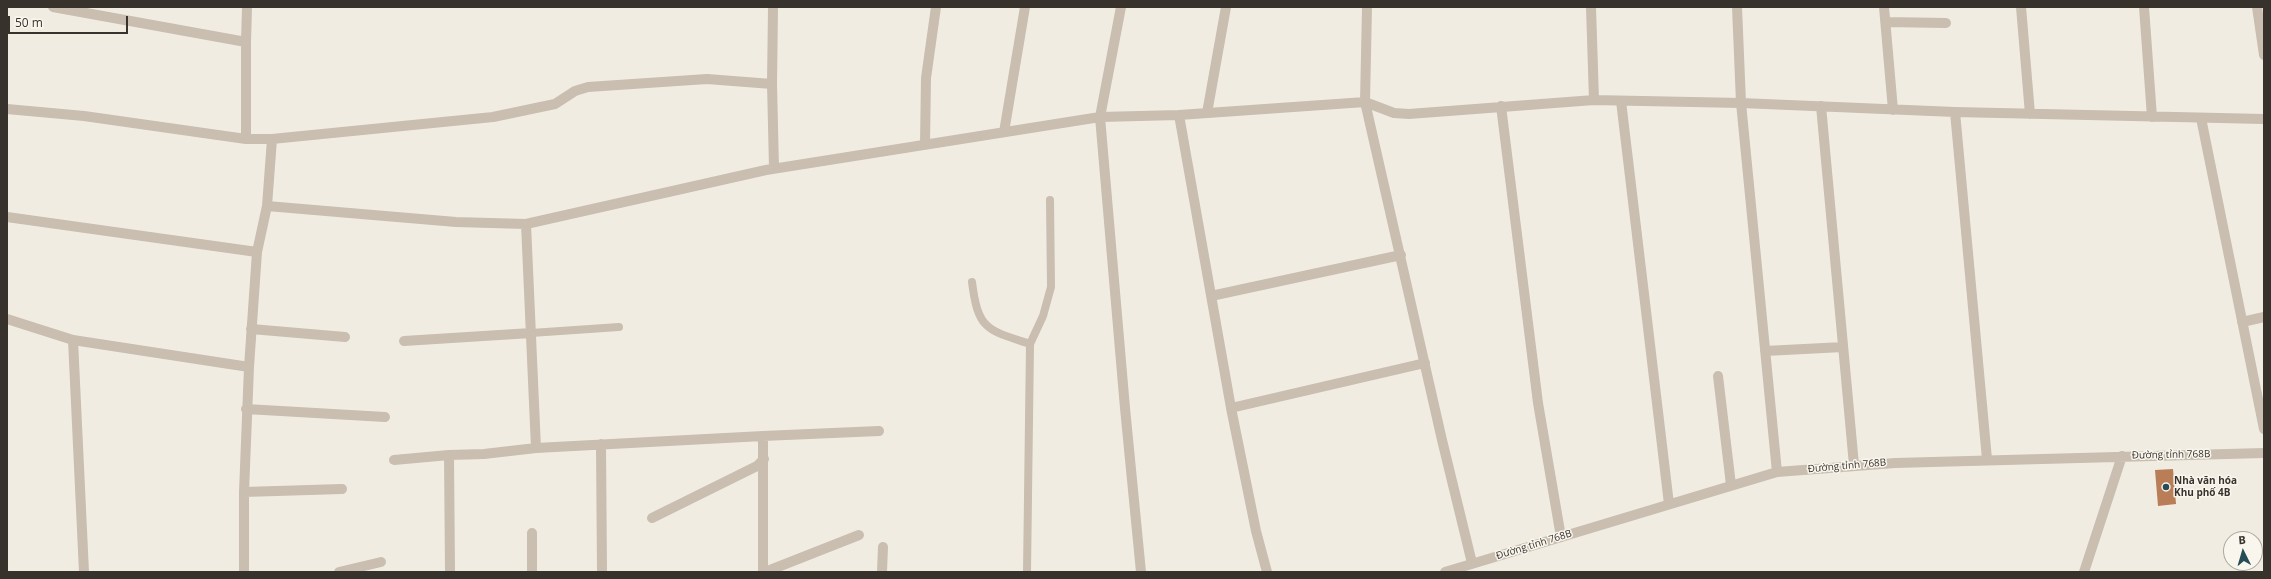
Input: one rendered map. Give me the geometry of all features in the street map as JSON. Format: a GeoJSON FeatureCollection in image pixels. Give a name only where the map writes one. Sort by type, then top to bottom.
{"type":"FeatureCollection","features":[{"type":"Feature","properties":{"kind":"street"},"geometry":{"type":"LineString","coordinates":[[53,7],[246,42]]}},
{"type":"Feature","properties":{"kind":"street"},"geometry":{"type":"LineString","coordinates":[[246,139],[247,7]]}},
{"type":"Feature","properties":{"kind":"street"},"geometry":{"type":"LineString","coordinates":[[773,7],[772,84],[774,168]]}},
{"type":"Feature","properties":{"kind":"street"},"geometry":{"type":"LineString","coordinates":[[925,144],[926,78],[936,7]]}},
{"type":"Feature","properties":{"kind":"street"},"geometry":{"type":"LineString","coordinates":[[1004,132],[1025,7]]}},
{"type":"Feature","properties":{"kind":"street"},"geometry":{"type":"LineString","coordinates":[[1121,7],[1100,117],[1124,400],[1141,572]]}},
{"type":"Feature","properties":{"kind":"street"},"geometry":{"type":"LineString","coordinates":[[1208,113],[1226,7]]}},
{"type":"Feature","properties":{"kind":"street"},"geometry":{"type":"LineString","coordinates":[[1367,7],[1365,102],[1472,563]]}},
{"type":"Feature","properties":{"kind":"street"},"geometry":{"type":"LineString","coordinates":[[1591,7],[1594,100]]}},
{"type":"Feature","properties":{"kind":"street"},"geometry":{"type":"LineString","coordinates":[[1737,7],[1741,103],[1777,472]]}},
{"type":"Feature","properties":{"kind":"street"},"geometry":{"type":"LineString","coordinates":[[1884,7],[1893,110]]}},
{"type":"Feature","properties":{"kind":"street"},"geometry":{"type":"LineString","coordinates":[[2021,7],[2030,114]]}},
{"type":"Feature","properties":{"kind":"street"},"geometry":{"type":"LineString","coordinates":[[2144,7],[2152,117]]}},
{"type":"Feature","properties":{"kind":"street"},"geometry":{"type":"LineString","coordinates":[[2257,7],[2264,55]]}},
{"type":"Feature","properties":{"kind":"street"},"geometry":{"type":"LineString","coordinates":[[1886,22],[1946,23]]}},
{"type":"Feature","properties":{"kind":"street"},"geometry":{"type":"LineString","coordinates":[[7,109],[84,116],[246,139],[272,139],[493,117],[555,104],[575,91],[588,87],[707,78],[772,84]]}},
{"type":"Feature","properties":{"kind":"street"},"geometry":{"type":"LineString","coordinates":[[267,206],[456,222],[526,224],[774,168],[1100,117],[1178,115],[1365,102],[1394,113],[1408,114],[1594,100],[1741,103],[1955,112],[2264,119]]}},
{"type":"Feature","properties":{"kind":"street"},"geometry":{"type":"LineString","coordinates":[[1621,101],[1669,504]]}},
{"type":"Feature","properties":{"kind":"street"},"geometry":{"type":"LineString","coordinates":[[1501,106],[1538,403],[1561,537]]}},
{"type":"Feature","properties":{"kind":"street"},"geometry":{"type":"LineString","coordinates":[[1821,106],[1854,466]]}},
{"type":"Feature","properties":{"kind":"street"},"geometry":{"type":"LineString","coordinates":[[1955,112],[1987,459]]}},
{"type":"Feature","properties":{"kind":"street"},"geometry":{"type":"LineString","coordinates":[[1178,115],[1232,408],[1256,531],[1267,572]]}},
{"type":"Feature","properties":{"kind":"street"},"geometry":{"type":"LineString","coordinates":[[2201,118],[2264,429]]}},
{"type":"Feature","properties":{"kind":"street"},"geometry":{"type":"LineString","coordinates":[[244,572],[246,409],[251,329],[257,252],[267,206],[272,139]]}},
{"type":"Feature","properties":{"kind":"street"},"geometry":{"type":"LineString","coordinates":[[7,217],[257,252]]}},
{"type":"Feature","properties":{"kind":"street"},"geometry":{"type":"LineString","coordinates":[[526,224],[536,448]]}},
{"type":"Feature","properties":{"kind":"street"},"geometry":{"type":"LineString","coordinates":[[1211,296],[1401,255]]}},
{"type":"Feature","properties":{"kind":"street"},"geometry":{"type":"LineString","coordinates":[[2242,322],[2264,317]]}},
{"type":"Feature","properties":{"kind":"street"},"geometry":{"type":"LineString","coordinates":[[7,319],[73,340],[249,367]]}},
{"type":"Feature","properties":{"kind":"street"},"geometry":{"type":"LineString","coordinates":[[251,329],[344,337]]}},
{"type":"Feature","properties":{"kind":"street"},"geometry":{"type":"LineString","coordinates":[[404,341],[531,333]]}},
{"type":"Feature","properties":{"kind":"street"},"geometry":{"type":"LineString","coordinates":[[73,340],[84,572]]}},
{"type":"Feature","properties":{"kind":"street"},"geometry":{"type":"LineString","coordinates":[[1765,351],[1843,347]]}},
{"type":"Feature","properties":{"kind":"street"},"geometry":{"type":"LineString","coordinates":[[1232,408],[1425,362]]}},
{"type":"Feature","properties":{"kind":"street"},"geometry":{"type":"LineString","coordinates":[[1718,376],[1731,486]]}},
{"type":"Feature","properties":{"kind":"street"},"geometry":{"type":"LineString","coordinates":[[246,409],[385,417]]}},
{"type":"Feature","properties":{"kind":"street"},"geometry":{"type":"LineString","coordinates":[[394,460],[601,444],[879,431]]}},
{"type":"Feature","properties":{"kind":"street"},"geometry":{"type":"LineString","coordinates":[[763,436],[764,572],[859,535]]}},
{"type":"Feature","properties":{"kind":"street"},"geometry":{"type":"LineString","coordinates":[[601,444],[602,572]]}},
{"type":"Feature","properties":{"kind":"street","name":"Đường tỉnh 768B"},"geometry":{"type":"LineString","coordinates":[[1445,572],[1777,472],[1854,466],[1987,459],[2264,453]]}},
{"type":"Feature","properties":{"kind":"street"},"geometry":{"type":"LineString","coordinates":[[448,455],[450,572]]}},
{"type":"Feature","properties":{"kind":"street"},"geometry":{"type":"LineString","coordinates":[[2084,572],[2122,456]]}},
{"type":"Feature","properties":{"kind":"street"},"geometry":{"type":"LineString","coordinates":[[652,518],[757,466],[764,459]]}},
{"type":"Feature","properties":{"kind":"street"},"geometry":{"type":"LineString","coordinates":[[244,492],[342,489]]}},
{"type":"Feature","properties":{"kind":"street"},"geometry":{"type":"LineString","coordinates":[[532,533],[532,572]]}},
{"type":"Feature","properties":{"kind":"street"},"geometry":{"type":"LineString","coordinates":[[882,572],[883,547]]}},
{"type":"Feature","properties":{"kind":"street"},"geometry":{"type":"LineString","coordinates":[[339,572],[382,562]]}},
{"type":"Feature","properties":{"kind":"lane"},"geometry":{"type":"LineString","coordinates":[[1027,572],[1030,344],[1043,316],[1051,287],[1050,200]]}},
{"type":"Feature","properties":{"kind":"lane"},"geometry":{"type":"LineString","coordinates":[[972,282],[974,298],[984,324],[1000,334],[1030,344]]}},
{"type":"Feature","properties":{"kind":"lane"},"geometry":{"type":"LineString","coordinates":[[531,333],[619,327]]}},
{"type":"Feature","properties":{"kind":"building","name":"Nhà văn hóa Khu phố 4B"},"geometry":{"type":"Polygon","coordinates":[[[2173,469],[2176,504],[2158,506],[2155,470],[2173,469]]]}},
{"type":"Feature","properties":{"kind":"place","name":"Nhà văn hóa Khu phố 4B"},"geometry":{"type":"Point","coordinates":[2166,487]}}]}
